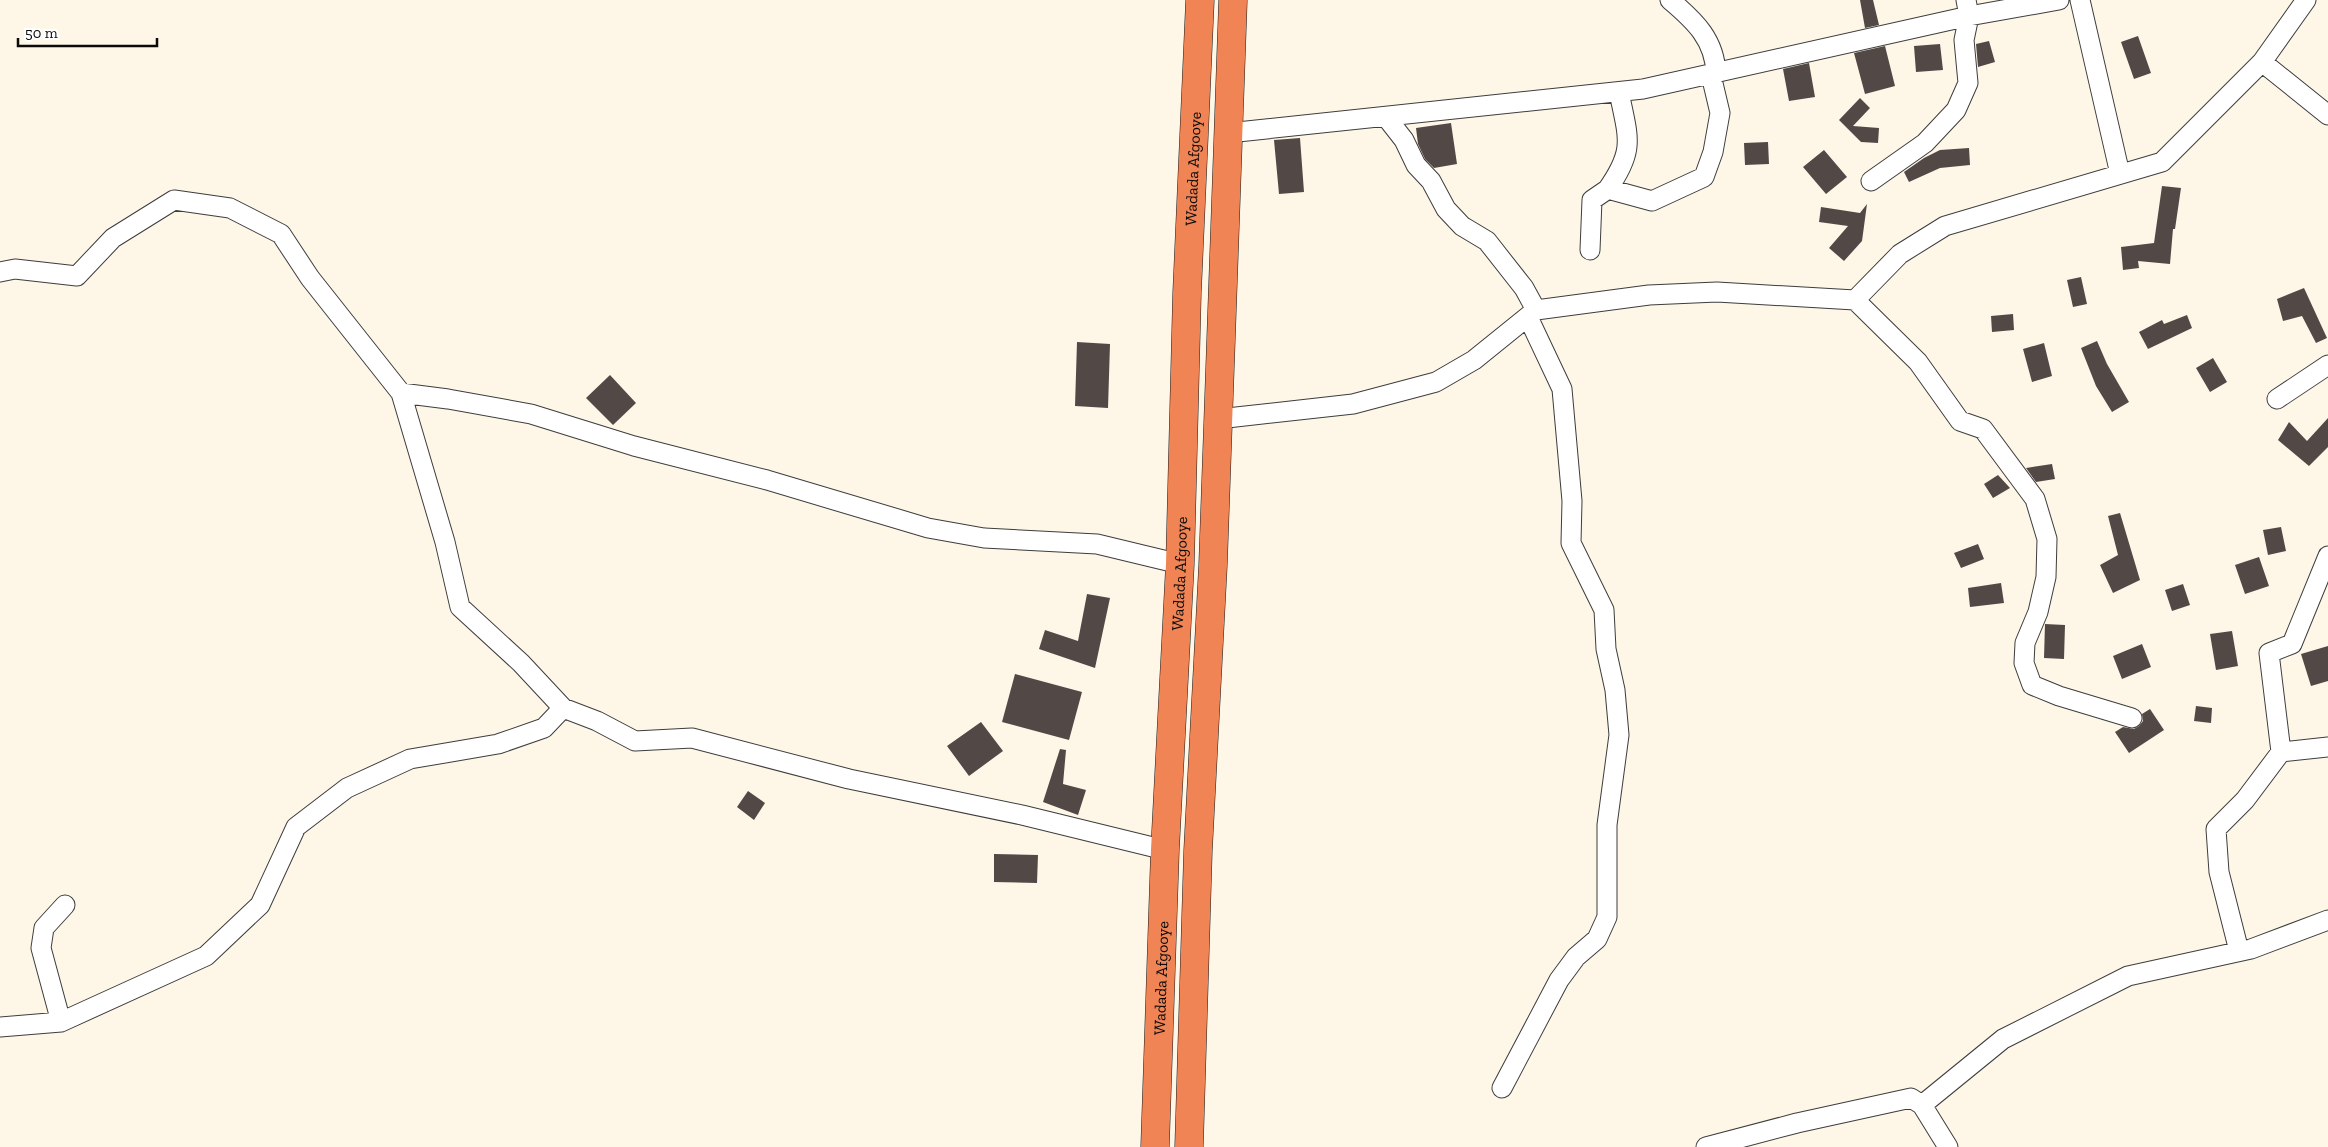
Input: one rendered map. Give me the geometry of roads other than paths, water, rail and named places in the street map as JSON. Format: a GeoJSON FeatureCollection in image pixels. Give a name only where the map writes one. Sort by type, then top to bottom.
{"type":"FeatureCollection","features":[{"type":"Feature","properties":{"kind":"highway","name":"Wadada Afgooye"},"geometry":{"type":"LineString","coordinates":[[1155,1147],[1165,850],[1180,564],[1186,293],[1200,0]]}},
{"type":"Feature","properties":{"kind":"highway","name":"Wadada Afgooye"},"geometry":{"type":"LineString","coordinates":[[1189,1147],[1198,851],[1218,419],[1233,0]]}},
{"type":"Feature","properties":{"kind":"street"},"geometry":{"type":"LineString","coordinates":[[1607,190],[1652,201],[1704,177],[1713,152],[1720,112],[1714,74],[1716,60],[1711,44],[1699,26],[1670,0]]}},
{"type":"Feature","properties":{"kind":"street"},"geometry":{"type":"LineString","coordinates":[[1228,133],[1643,89],[1714,74],[1968,8],[2059,0]]}},
{"type":"Feature","properties":{"kind":"street"},"geometry":{"type":"LineString","coordinates":[[2080,0],[2120,174]]}},
{"type":"Feature","properties":{"kind":"street"},"geometry":{"type":"LineString","coordinates":[[1855,300],[1900,254],[1945,226],[2162,162],[2262,62],[2306,0]]}},
{"type":"Feature","properties":{"kind":"street"},"geometry":{"type":"LineString","coordinates":[[1871,181],[1925,143],[1956,110],[1968,83],[1964,40],[1968,8]]}},
{"type":"Feature","properties":{"kind":"street"},"geometry":{"type":"LineString","coordinates":[[2262,62],[2328,115]]}},
{"type":"Feature","properties":{"kind":"street"},"geometry":{"type":"LineString","coordinates":[[1590,250],[1592,200],[1607,190],[1622,168],[1629,142],[1619,92]]}},
{"type":"Feature","properties":{"kind":"street"},"geometry":{"type":"LineString","coordinates":[[1386,117],[1404,140],[1416,165],[1431,181],[1446,209],[1462,226],[1487,242],[1524,288],[1562,390],[1572,501],[1571,543],[1604,610],[1606,649],[1615,690],[1619,735],[1607,825],[1607,917],[1597,939],[1576,957],[1559,980],[1502,1088]]}},
{"type":"Feature","properties":{"kind":"street"},"geometry":{"type":"LineString","coordinates":[[0,272],[15,269],[77,276],[113,238],[174,200],[230,208],[281,234],[310,278],[401,393],[445,542],[460,607],[521,663],[563,708],[597,721],[635,741],[692,738],[849,780],[1022,815],[1165,850]]}},
{"type":"Feature","properties":{"kind":"street"},"geometry":{"type":"LineString","coordinates":[[1218,419],[1353,404],[1436,382],[1474,360],[1532,313],[1650,295],[1716,292],[1855,300],[1918,362],[1960,421],[1982,429],[2035,499],[2047,539],[2046,577],[2038,612],[2025,643],[2024,662],[2032,685],[2059,696],[2132,718]]}},
{"type":"Feature","properties":{"kind":"street"},"geometry":{"type":"LineString","coordinates":[[2277,399],[2328,365]]}},
{"type":"Feature","properties":{"kind":"street"},"geometry":{"type":"LineString","coordinates":[[401,393],[448,399],[531,414],[634,446],[768,480],[928,528],[984,538],[1097,544],[1180,564]]}},
{"type":"Feature","properties":{"kind":"street"},"geometry":{"type":"LineString","coordinates":[[2282,752],[2269,653],[2292,644],[2328,556]]}},
{"type":"Feature","properties":{"kind":"street"},"geometry":{"type":"LineString","coordinates":[[0,1027],[61,1022],[206,956],[260,905],[296,827],[348,788],[410,759],[498,744],[544,728],[563,708]]}},
{"type":"Feature","properties":{"kind":"street"},"geometry":{"type":"LineString","coordinates":[[2240,952],[2219,872],[2216,829],[2244,800],[2282,752],[2328,747]]}},
{"type":"Feature","properties":{"kind":"street"},"geometry":{"type":"LineString","coordinates":[[61,1022],[40,948],[44,928],[66,905]]}},
{"type":"Feature","properties":{"kind":"street"},"geometry":{"type":"LineString","coordinates":[[1922,1105],[2003,1039],[2128,976],[2240,952],[2328,920]]}},
{"type":"Feature","properties":{"kind":"street"},"geometry":{"type":"LineString","coordinates":[[1706,1147],[1797,1123],[1911,1098],[1922,1105],[1948,1147]]}}]}
